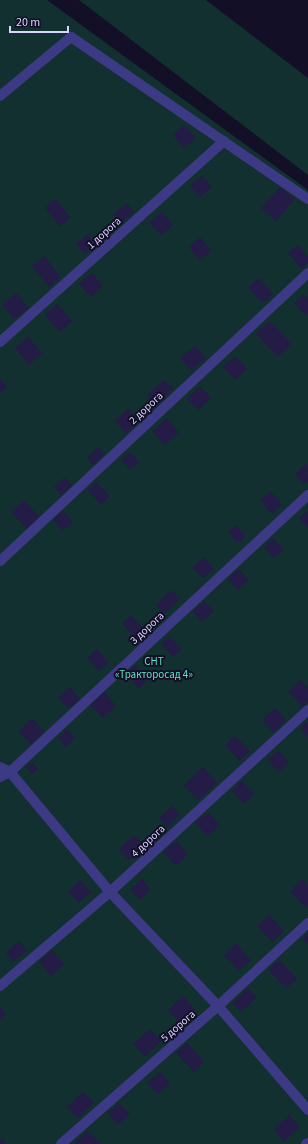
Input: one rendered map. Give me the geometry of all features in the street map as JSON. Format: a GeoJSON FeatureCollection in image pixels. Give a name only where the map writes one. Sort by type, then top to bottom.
{"type":"FeatureCollection","features":[{"type":"Feature","properties":{"kind":"street"},"geometry":{"type":"LineString","coordinates":[[0,96],[71,37],[308,199]]}},
{"type":"Feature","properties":{"kind":"street","name":"1 дорога"},"geometry":{"type":"LineString","coordinates":[[0,342],[224,141]]}},
{"type":"Feature","properties":{"kind":"street","name":"2 дорога"},"geometry":{"type":"LineString","coordinates":[[0,561],[308,273]]}},
{"type":"Feature","properties":{"kind":"street","name":"3 дорога"},"geometry":{"type":"LineString","coordinates":[[0,777],[10,772],[308,494]]}},
{"type":"Feature","properties":{"kind":"street","name":"4 дорога"},"geometry":{"type":"LineString","coordinates":[[0,986],[110,892],[308,710]]}},
{"type":"Feature","properties":{"kind":"street"},"geometry":{"type":"LineString","coordinates":[[0,767],[10,772],[110,892],[218,1006],[308,1110]]}},
{"type":"Feature","properties":{"kind":"street","name":"5 дорога"},"geometry":{"type":"LineString","coordinates":[[61,1144],[218,1006],[308,923]]}},
{"type":"Feature","properties":{"kind":"green space","name":"СНТ «Тракторосад 4»"},"geometry":{"type":"Polygon","coordinates":[[[0,0],[47,0],[308,190],[308,1144],[0,1144],[0,0]]]}},
{"type":"Feature","properties":{"kind":"green space"},"geometry":{"type":"Polygon","coordinates":[[[79,0],[206,0],[308,78],[308,175],[79,0]]]}},
{"type":"Feature","properties":{"kind":"building"},"geometry":{"type":"Polygon","coordinates":[[[184,125],[196,138],[184,148],[173,135],[184,125]]]}},
{"type":"Feature","properties":{"kind":"building"},"geometry":{"type":"Polygon","coordinates":[[[202,176],[212,187],[200,197],[190,186],[202,176]]]}},
{"type":"Feature","properties":{"kind":"building"},"geometry":{"type":"Polygon","coordinates":[[[280,187],[295,199],[276,221],[261,208],[280,187]]]}},
{"type":"Feature","properties":{"kind":"building"},"geometry":{"type":"Polygon","coordinates":[[[56,199],[71,218],[60,226],[45,208],[56,199]]]}},
{"type":"Feature","properties":{"kind":"building"},"geometry":{"type":"Polygon","coordinates":[[[127,203],[134,212],[120,223],[113,214],[127,203]]]}},
{"type":"Feature","properties":{"kind":"building"},"geometry":{"type":"Polygon","coordinates":[[[162,212],[173,225],[161,235],[149,223],[162,212]]]}},
{"type":"Feature","properties":{"kind":"building"},"geometry":{"type":"Polygon","coordinates":[[[88,234],[96,244],[85,254],[76,244],[88,234]]]}},
{"type":"Feature","properties":{"kind":"building"},"geometry":{"type":"Polygon","coordinates":[[[200,237],[211,251],[200,260],[189,247],[200,237]]]}},
{"type":"Feature","properties":{"kind":"building"},"geometry":{"type":"Polygon","coordinates":[[[298,245],[308,257],[308,263],[302,269],[288,253],[298,245]]]}},
{"type":"Feature","properties":{"kind":"building"},"geometry":{"type":"Polygon","coordinates":[[[44,256],[61,277],[49,287],[32,266],[44,256]]]}},
{"type":"Feature","properties":{"kind":"building"},"geometry":{"type":"Polygon","coordinates":[[[92,273],[103,286],[91,297],[79,284],[92,273]]]}},
{"type":"Feature","properties":{"kind":"building"},"geometry":{"type":"Polygon","coordinates":[[[259,278],[273,294],[262,303],[248,287],[259,278]]]}},
{"type":"Feature","properties":{"kind":"building"},"geometry":{"type":"Polygon","coordinates":[[[16,293],[29,308],[14,319],[2,304],[16,293]]]}},
{"type":"Feature","properties":{"kind":"building"},"geometry":{"type":"Polygon","coordinates":[[[304,294],[308,299],[308,314],[306,316],[294,303],[304,294]]]}},
{"type":"Feature","properties":{"kind":"building"},"geometry":{"type":"Polygon","coordinates":[[[57,304],[72,321],[60,332],[45,315],[57,304]]]}},
{"type":"Feature","properties":{"kind":"building"},"geometry":{"type":"Polygon","coordinates":[[[270,321],[292,344],[278,357],[256,334],[270,321]]]}},
{"type":"Feature","properties":{"kind":"building"},"geometry":{"type":"Polygon","coordinates":[[[28,337],[42,353],[29,365],[15,348],[28,337]]]}},
{"type":"Feature","properties":{"kind":"building"},"geometry":{"type":"Polygon","coordinates":[[[195,346],[206,358],[191,370],[180,358],[195,346]]]}},
{"type":"Feature","properties":{"kind":"building"},"geometry":{"type":"Polygon","coordinates":[[[235,356],[247,369],[235,380],[223,367],[235,356]]]}},
{"type":"Feature","properties":{"kind":"building"},"geometry":{"type":"Polygon","coordinates":[[[0,379],[7,387],[0,393],[0,379]]]}},
{"type":"Feature","properties":{"kind":"building"},"geometry":{"type":"Polygon","coordinates":[[[164,380],[173,389],[156,404],[147,395],[164,380]]]}},
{"type":"Feature","properties":{"kind":"building"},"geometry":{"type":"Polygon","coordinates":[[[200,386],[211,398],[198,410],[187,399],[200,386]]]}},
{"type":"Feature","properties":{"kind":"building"},"geometry":{"type":"Polygon","coordinates":[[[128,409],[138,421],[126,433],[115,421],[128,409]]]}},
{"type":"Feature","properties":{"kind":"building"},"geometry":{"type":"Polygon","coordinates":[[[167,418],[179,432],[165,445],[152,431],[167,418]]]}},
{"type":"Feature","properties":{"kind":"building"},"geometry":{"type":"Polygon","coordinates":[[[98,447],[104,454],[93,465],[87,458],[98,447]]]}},
{"type":"Feature","properties":{"kind":"building"},"geometry":{"type":"Polygon","coordinates":[[[130,452],[139,462],[130,470],[121,460],[130,452]]]}},
{"type":"Feature","properties":{"kind":"building"},"geometry":{"type":"Polygon","coordinates":[[[307,463],[308,480],[304,484],[295,474],[307,463]]]}},
{"type":"Feature","properties":{"kind":"building"},"geometry":{"type":"Polygon","coordinates":[[[65,477],[72,485],[61,495],[54,487],[65,477]]]}},
{"type":"Feature","properties":{"kind":"building"},"geometry":{"type":"Polygon","coordinates":[[[96,482],[110,496],[101,505],[88,490],[96,482]]]}},
{"type":"Feature","properties":{"kind":"building"},"geometry":{"type":"Polygon","coordinates":[[[270,491],[282,504],[272,514],[260,500],[270,491]]]}},
{"type":"Feature","properties":{"kind":"building"},"geometry":{"type":"Polygon","coordinates":[[[24,500],[40,517],[27,529],[11,512],[24,500]]]}},
{"type":"Feature","properties":{"kind":"building"},"geometry":{"type":"Polygon","coordinates":[[[308,510],[308,528],[299,518],[308,510]]]}},
{"type":"Feature","properties":{"kind":"building"},"geometry":{"type":"Polygon","coordinates":[[[63,511],[73,522],[63,531],[53,520],[63,511]]]}},
{"type":"Feature","properties":{"kind":"building"},"geometry":{"type":"Polygon","coordinates":[[[236,525],[246,536],[238,543],[228,532],[236,525]]]}},
{"type":"Feature","properties":{"kind":"building"},"geometry":{"type":"Polygon","coordinates":[[[273,538],[284,550],[274,558],[264,547],[273,538]]]}},
{"type":"Feature","properties":{"kind":"building"},"geometry":{"type":"Polygon","coordinates":[[[204,557],[214,568],[203,578],[192,567],[204,557]]]}},
{"type":"Feature","properties":{"kind":"building"},"geometry":{"type":"Polygon","coordinates":[[[239,569],[249,580],[238,590],[228,579],[239,569]]]}},
{"type":"Feature","properties":{"kind":"building"},"geometry":{"type":"Polygon","coordinates":[[[171,590],[180,599],[164,614],[156,605],[171,590]]]}},
{"type":"Feature","properties":{"kind":"building"},"geometry":{"type":"Polygon","coordinates":[[[204,601],[214,611],[202,622],[193,611],[204,601]]]}},
{"type":"Feature","properties":{"kind":"building"},"geometry":{"type":"Polygon","coordinates":[[[131,615],[145,630],[136,639],[122,623],[131,615]]]}},
{"type":"Feature","properties":{"kind":"building"},"geometry":{"type":"Polygon","coordinates":[[[169,636],[182,649],[173,657],[161,644],[169,636]]]}},
{"type":"Feature","properties":{"kind":"building"},"geometry":{"type":"Polygon","coordinates":[[[97,649],[109,662],[99,671],[87,658],[97,649]]]}},
{"type":"Feature","properties":{"kind":"building"},"geometry":{"type":"Polygon","coordinates":[[[135,665],[149,679],[139,689],[126,674],[135,665]]]}},
{"type":"Feature","properties":{"kind":"building"},"geometry":{"type":"Polygon","coordinates":[[[300,680],[308,688],[308,702],[303,707],[288,691],[300,680]]]}},
{"type":"Feature","properties":{"kind":"building"},"geometry":{"type":"Polygon","coordinates":[[[70,687],[80,699],[69,709],[58,698],[70,687]]]}},
{"type":"Feature","properties":{"kind":"building"},"geometry":{"type":"Polygon","coordinates":[[[104,692],[116,706],[103,718],[90,705],[104,692]]]}},
{"type":"Feature","properties":{"kind":"building"},"geometry":{"type":"Polygon","coordinates":[[[275,708],[286,720],[273,732],[262,720],[275,708]]]}},
{"type":"Feature","properties":{"kind":"building"},"geometry":{"type":"Polygon","coordinates":[[[32,718],[44,732],[31,744],[19,731],[32,718]]]}},
{"type":"Feature","properties":{"kind":"building"},"geometry":{"type":"Polygon","coordinates":[[[308,720],[308,737],[300,728],[308,720]]]}},
{"type":"Feature","properties":{"kind":"building"},"geometry":{"type":"Polygon","coordinates":[[[67,729],[75,738],[66,747],[58,738],[67,729]]]}},
{"type":"Feature","properties":{"kind":"building"},"geometry":{"type":"Polygon","coordinates":[[[235,736],[250,751],[240,761],[225,745],[235,736]]]}},
{"type":"Feature","properties":{"kind":"building"},"geometry":{"type":"Polygon","coordinates":[[[278,750],[289,762],[279,772],[267,760],[278,750]]]}},
{"type":"Feature","properties":{"kind":"building"},"geometry":{"type":"Polygon","coordinates":[[[32,762],[38,769],[32,774],[26,767],[32,762]]]}},
{"type":"Feature","properties":{"kind":"building"},"geometry":{"type":"Polygon","coordinates":[[[203,767],[217,783],[198,800],[184,785],[203,767]]]}},
{"type":"Feature","properties":{"kind":"building"},"geometry":{"type":"Polygon","coordinates":[[[242,781],[254,794],[244,804],[232,791],[242,781]]]}},
{"type":"Feature","properties":{"kind":"building"},"geometry":{"type":"Polygon","coordinates":[[[172,806],[180,815],[167,827],[159,818],[172,806]]]}},
{"type":"Feature","properties":{"kind":"building"},"geometry":{"type":"Polygon","coordinates":[[[208,812],[220,825],[208,837],[195,823],[208,812]]]}},
{"type":"Feature","properties":{"kind":"building"},"geometry":{"type":"Polygon","coordinates":[[[134,835],[144,846],[129,860],[119,849],[134,835]]]}},
{"type":"Feature","properties":{"kind":"building"},"geometry":{"type":"Polygon","coordinates":[[[176,841],[188,854],[176,866],[163,852],[176,841]]]}},
{"type":"Feature","properties":{"kind":"building"},"geometry":{"type":"Polygon","coordinates":[[[142,879],[151,890],[140,900],[130,890],[142,879]]]}},
{"type":"Feature","properties":{"kind":"building"},"geometry":{"type":"Polygon","coordinates":[[[303,879],[308,885],[308,906],[306,908],[290,891],[303,879]]]}},
{"type":"Feature","properties":{"kind":"building"},"geometry":{"type":"Polygon","coordinates":[[[80,880],[91,892],[79,903],[68,892],[80,880]]]}},
{"type":"Feature","properties":{"kind":"building"},"geometry":{"type":"Polygon","coordinates":[[[269,915],[284,931],[272,942],[257,926],[269,915]]]}},
{"type":"Feature","properties":{"kind":"building"},"geometry":{"type":"Polygon","coordinates":[[[308,934],[308,944],[303,939],[308,934]]]}},
{"type":"Feature","properties":{"kind":"building"},"geometry":{"type":"Polygon","coordinates":[[[19,941],[27,950],[14,962],[6,953],[19,941]]]}},
{"type":"Feature","properties":{"kind":"building"},"geometry":{"type":"Polygon","coordinates":[[[236,943],[251,960],[239,971],[224,955],[236,943]]]}},
{"type":"Feature","properties":{"kind":"building"},"geometry":{"type":"Polygon","coordinates":[[[52,950],[64,964],[51,976],[39,962],[52,950]]]}},
{"type":"Feature","properties":{"kind":"building"},"geometry":{"type":"Polygon","coordinates":[[[279,960],[297,979],[286,988],[268,970],[279,960]]]}},
{"type":"Feature","properties":{"kind":"building"},"geometry":{"type":"Polygon","coordinates":[[[248,988],[257,997],[241,1012],[232,1003],[248,988]]]}},
{"type":"Feature","properties":{"kind":"building"},"geometry":{"type":"Polygon","coordinates":[[[183,996],[196,1011],[181,1024],[168,1010],[183,996]]]}},
{"type":"Feature","properties":{"kind":"building"},"geometry":{"type":"Polygon","coordinates":[[[0,1007],[6,1014],[0,1020],[0,1007]]]}},
{"type":"Feature","properties":{"kind":"building"},"geometry":{"type":"Polygon","coordinates":[[[150,1029],[161,1041],[145,1056],[133,1044],[150,1029]]]}},
{"type":"Feature","properties":{"kind":"building"},"geometry":{"type":"Polygon","coordinates":[[[187,1043],[204,1062],[194,1072],[176,1053],[187,1043]]]}},
{"type":"Feature","properties":{"kind":"building"},"geometry":{"type":"Polygon","coordinates":[[[160,1072],[170,1083],[158,1094],[147,1083],[160,1072]]]}},
{"type":"Feature","properties":{"kind":"building"},"geometry":{"type":"Polygon","coordinates":[[[83,1092],[94,1103],[78,1118],[67,1107],[83,1092]]]}},
{"type":"Feature","properties":{"kind":"building"},"geometry":{"type":"Polygon","coordinates":[[[119,1103],[130,1114],[118,1125],[108,1113],[119,1103]]]}},
{"type":"Feature","properties":{"kind":"building"},"geometry":{"type":"Polygon","coordinates":[[[289,1115],[300,1127],[284,1141],[273,1130],[289,1115]]]}},
{"type":"Feature","properties":{"kind":"building"},"geometry":{"type":"Polygon","coordinates":[[[88,1131],[101,1144],[75,1143],[88,1131]]]}},
{"type":"Feature","properties":{"kind":"building"},"geometry":{"type":"Polygon","coordinates":[[[4,1139],[5,1144],[0,1144],[0,1140],[4,1139]]]}}]}
